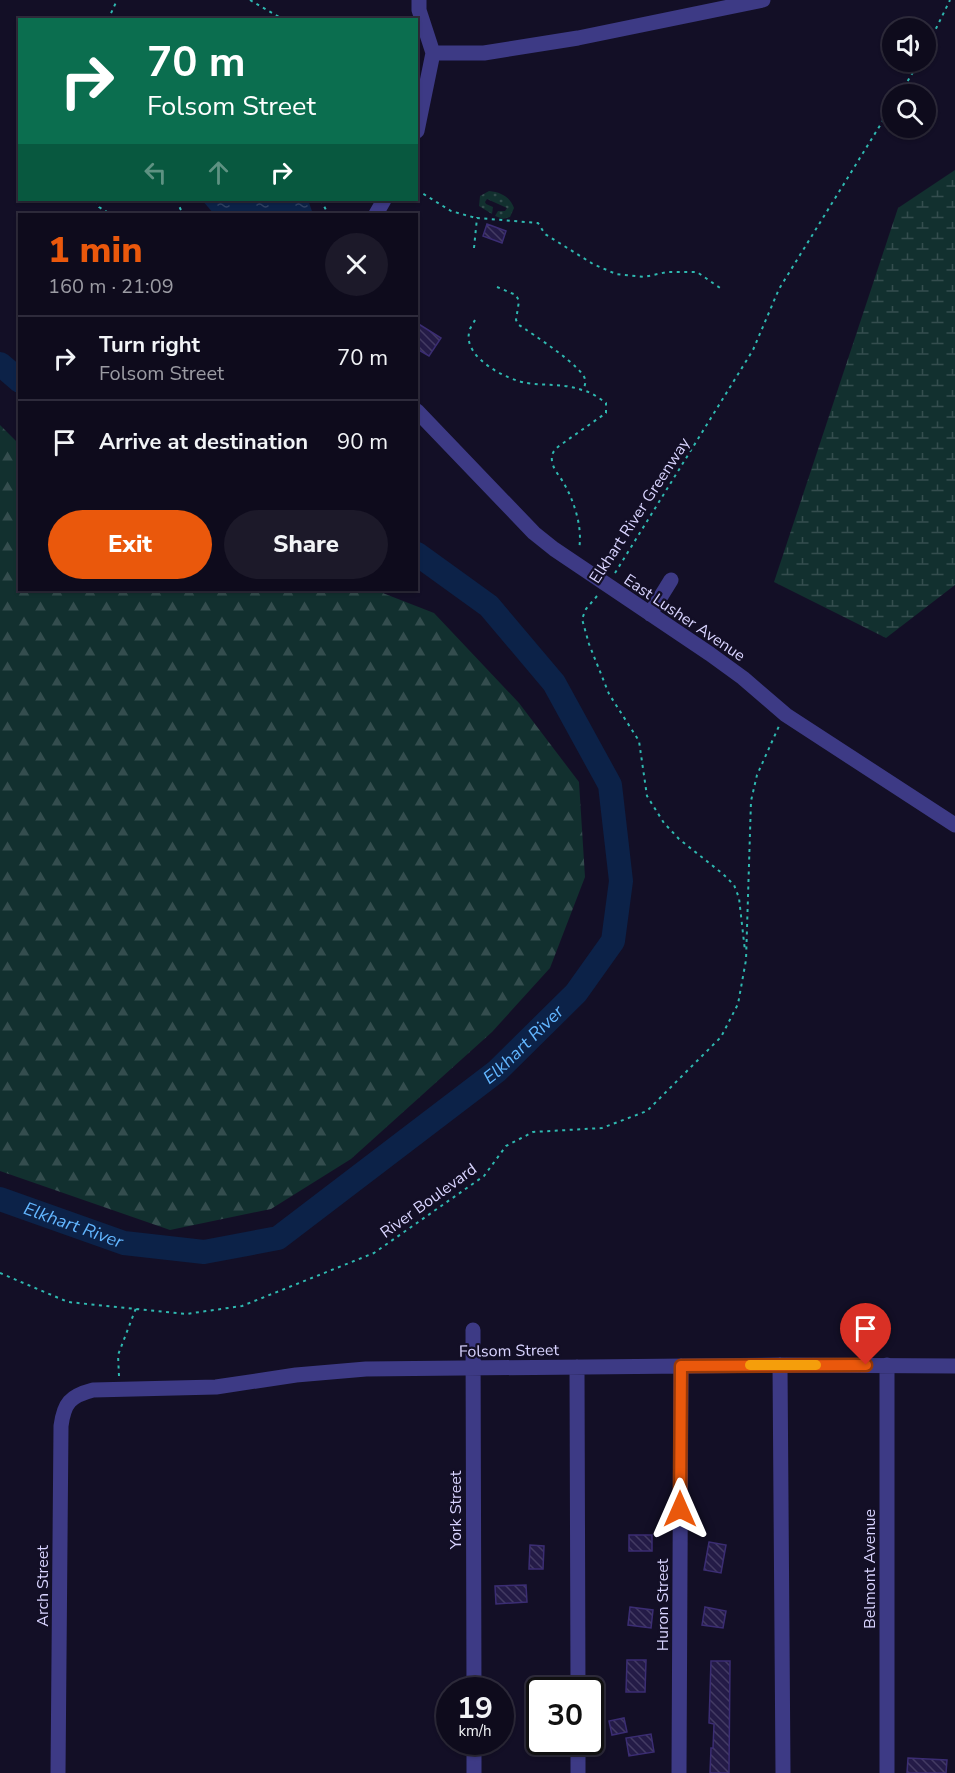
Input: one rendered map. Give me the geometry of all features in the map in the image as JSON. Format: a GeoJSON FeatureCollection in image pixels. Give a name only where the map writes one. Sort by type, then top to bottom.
{"type":"FeatureCollection","features":[{"type":"Feature","properties":{"kind":"street"},"geometry":{"type":"LineString","coordinates":[[418,0],[419,10],[434,53],[418,126]]}},
{"type":"Feature","properties":{"kind":"street"},"geometry":{"type":"LineString","coordinates":[[434,53],[484,53],[566,40],[763,0]]}},
{"type":"Feature","properties":{"kind":"street","name":"East Lusher Avenue"},"geometry":{"type":"LineString","coordinates":[[418,412],[534,533],[606,586],[743,678],[786,715],[955,825]]}},
{"type":"Feature","properties":{"kind":"street"},"geometry":{"type":"LineString","coordinates":[[650,614],[672,580]]}},
{"type":"Feature","properties":{"kind":"street","name":"York Street"},"geometry":{"type":"LineString","coordinates":[[473,1330],[474,1677]]}},
{"type":"Feature","properties":{"kind":"street"},"geometry":{"type":"LineString","coordinates":[[780,1365],[783,1773]]}},
{"type":"Feature","properties":{"kind":"street","name":"Folsom Street"},"geometry":{"type":"LineString","coordinates":[[69,1401],[79,1394],[93,1390],[216,1387],[296,1375],[366,1369],[780,1365],[955,1366]]}},
{"type":"Feature","properties":{"kind":"street","name":"Belmont Avenue"},"geometry":{"type":"LineString","coordinates":[[887,1365],[887,1773]]}},
{"type":"Feature","properties":{"kind":"street","name":"Huron Street"},"geometry":{"type":"LineString","coordinates":[[679,1773],[681,1366]]}},
{"type":"Feature","properties":{"kind":"street"},"geometry":{"type":"LineString","coordinates":[[577,1367],[578,1677]]}},
{"type":"Feature","properties":{"kind":"street","name":"Arch Street"},"geometry":{"type":"LineString","coordinates":[[58,1773],[61,1426],[63,1412],[69,1401]]}},
{"type":"Feature","properties":{"kind":"street"},"geometry":{"type":"LineString","coordinates":[[474,1755],[474,1773]]}},
{"type":"Feature","properties":{"kind":"street"},"geometry":{"type":"LineString","coordinates":[[578,1755],[578,1773]]}},
{"type":"Feature","properties":{"kind":"path"},"geometry":{"type":"LineString","coordinates":[[109,18],[117,0]]}},
{"type":"Feature","properties":{"kind":"path"},"geometry":{"type":"LineString","coordinates":[[250,0],[281,18]]}},
{"type":"Feature","properties":{"kind":"path"},"geometry":{"type":"LineString","coordinates":[[936,29],[950,0]]}},
{"type":"Feature","properties":{"kind":"path","name":"Elkhart River Greenway"},"geometry":{"type":"LineString","coordinates":[[746,960],[740,898],[734,885],[680,839],[664,823],[655,809],[648,796],[639,741],[609,694],[589,644],[582,619],[586,609],[606,586],[753,351],[779,289],[882,122]]}},
{"type":"Feature","properties":{"kind":"path"},"geometry":{"type":"LineString","coordinates":[[418,191],[451,211],[477,218],[538,223],[545,234],[593,264],[616,274],[644,277],[667,272],[698,272],[723,290]]}},
{"type":"Feature","properties":{"kind":"path"},"geometry":{"type":"LineString","coordinates":[[96,201],[99,207],[108,213]]}},
{"type":"Feature","properties":{"kind":"path"},"geometry":{"type":"LineString","coordinates":[[474,248],[477,218]]}},
{"type":"Feature","properties":{"kind":"path"},"geometry":{"type":"LineString","coordinates":[[497,287],[516,295],[519,301],[516,320],[519,325],[561,354],[583,373],[586,380],[583,390]]}},
{"type":"Feature","properties":{"kind":"path"},"geometry":{"type":"LineString","coordinates":[[474,320],[468,333],[470,346],[478,358],[496,371],[529,384],[555,384],[583,390],[606,403],[606,413],[559,446],[553,452],[551,459],[553,467],[564,484],[580,531]]}},
{"type":"Feature","properties":{"kind":"path","name":"River Boulevard"},"geometry":{"type":"LineString","coordinates":[[136,1308],[186,1314],[242,1306],[374,1253],[484,1176],[506,1146],[533,1132],[602,1128],[647,1111],[721,1037],[738,1004],[746,960],[751,801],[757,775],[786,715]]}},
{"type":"Feature","properties":{"kind":"path"},"geometry":{"type":"LineString","coordinates":[[0,1273],[69,1302],[136,1308],[118,1355],[117,1368],[122,1390]]}},
{"type":"Feature","properties":{"kind":"green space"},"geometry":{"type":"Polygon","coordinates":[[[955,170],[955,585],[886,638],[774,582],[898,208],[955,170]]]}},
{"type":"Feature","properties":{"kind":"green space"},"geometry":{"type":"Polygon","coordinates":[[[489,191],[501,194],[510,201],[514,208],[510,217],[503,219],[495,216],[498,211],[505,211],[507,208],[487,199],[486,204],[493,207],[492,214],[479,206],[480,196],[489,191]]]}},
{"type":"Feature","properties":{"kind":"green space"},"geometry":{"type":"Polygon","coordinates":[[[0,425],[18,443],[18,591],[378,591],[434,613],[519,703],[579,782],[585,877],[550,968],[492,1032],[351,1159],[271,1209],[170,1230],[0,1171],[0,425]]]}},
{"type":"Feature","properties":{"kind":"water"},"geometry":{"type":"Polygon","coordinates":[[[203,201],[308,201],[313,213],[213,213],[203,201]]]}},
{"type":"Feature","properties":{"kind":"building"},"geometry":{"type":"Polygon","coordinates":[[[487,224],[506,231],[502,243],[483,236],[487,224]]]}},
{"type":"Feature","properties":{"kind":"building"},"geometry":{"type":"Polygon","coordinates":[[[418,324],[441,338],[429,356],[418,350],[418,324]]]}},
{"type":"Feature","properties":{"kind":"building"},"geometry":{"type":"Polygon","coordinates":[[[629,1535],[652,1535],[652,1551],[629,1551],[629,1535]]]}},
{"type":"Feature","properties":{"kind":"building"},"geometry":{"type":"Polygon","coordinates":[[[709,1542],[726,1545],[721,1573],[704,1570],[709,1542]]]}},
{"type":"Feature","properties":{"kind":"building"},"geometry":{"type":"Polygon","coordinates":[[[530,1545],[544,1546],[543,1569],[529,1569],[530,1545]]]}},
{"type":"Feature","properties":{"kind":"building"},"geometry":{"type":"Polygon","coordinates":[[[526,1585],[527,1602],[496,1604],[495,1586],[526,1585]]]}},
{"type":"Feature","properties":{"kind":"building"},"geometry":{"type":"Polygon","coordinates":[[[630,1607],[653,1610],[651,1628],[628,1625],[630,1607]]]}},
{"type":"Feature","properties":{"kind":"building"},"geometry":{"type":"Polygon","coordinates":[[[705,1607],[726,1611],[723,1628],[702,1625],[705,1607]]]}},
{"type":"Feature","properties":{"kind":"building"},"geometry":{"type":"Polygon","coordinates":[[[627,1660],[646,1660],[645,1692],[626,1692],[627,1660]]]}},
{"type":"Feature","properties":{"kind":"building"},"geometry":{"type":"Polygon","coordinates":[[[711,1661],[730,1661],[729,1773],[710,1773],[714,1724],[709,1723],[711,1661]]]}},
{"type":"Feature","properties":{"kind":"building"},"geometry":{"type":"Polygon","coordinates":[[[624,1718],[627,1732],[612,1735],[609,1721],[624,1718]]]}},
{"type":"Feature","properties":{"kind":"building"},"geometry":{"type":"Polygon","coordinates":[[[651,1734],[654,1752],[629,1756],[626,1738],[651,1734]]]}},
{"type":"Feature","properties":{"kind":"building"},"geometry":{"type":"Polygon","coordinates":[[[908,1758],[947,1760],[946,1773],[907,1773],[908,1758]]]}},
{"type":"Feature","properties":{"kind":"waterway","name":"Elkhart River"},"geometry":{"type":"LineString","coordinates":[[0,364],[18,379]]}},
{"type":"Feature","properties":{"kind":"waterway","name":"Elkhart River"},"geometry":{"type":"LineString","coordinates":[[0,1199],[124,1243],[204,1252],[278,1238],[497,1071],[576,993],[613,941],[621,881],[610,785],[554,683],[489,606],[418,555]]}},
{"type":"Feature","properties":{"kind":"slow traffic"},"geometry":{"type":"LineString","coordinates":[[750,1365],[816,1365]]}},
{"type":"Feature","properties":{"kind":"route"},"geometry":{"type":"LineString","coordinates":[[680,1509],[681,1366],[866,1365]]}}]}
